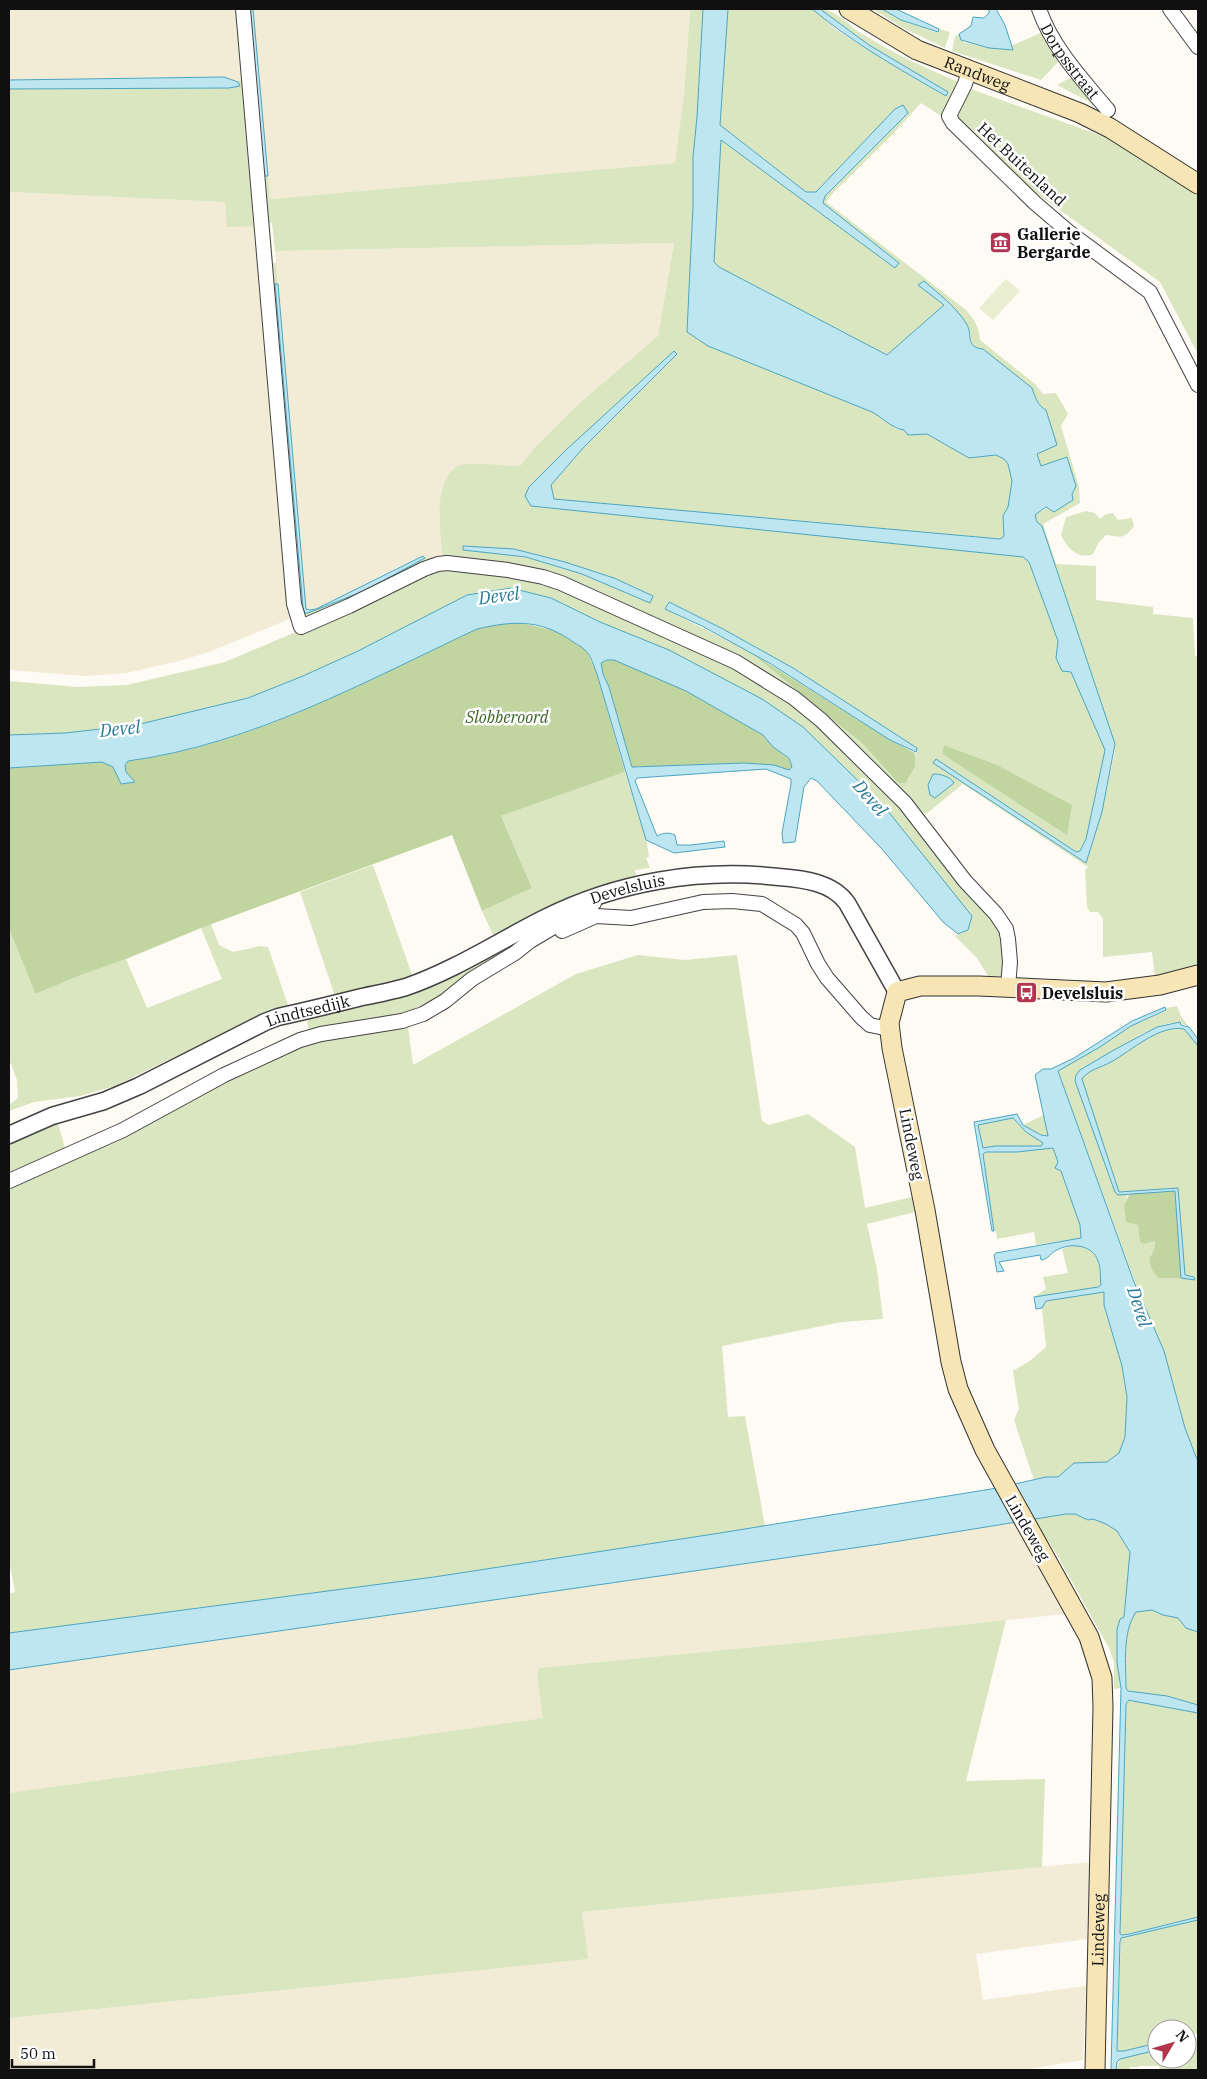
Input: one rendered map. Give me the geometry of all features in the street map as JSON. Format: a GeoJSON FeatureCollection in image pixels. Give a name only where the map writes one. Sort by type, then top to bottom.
{"type":"FeatureCollection","features":[{"type":"Feature","properties":{"kind":"main road","name":"Randweg"},"geometry":{"type":"LineString","coordinates":[[849,9],[917,50],[1060,104],[1109,119]]}},
{"type":"Feature","properties":{"kind":"main road","name":"Dorpsstraat"},"geometry":{"type":"LineString","coordinates":[[1109,119],[1198,184]]}},
{"type":"Feature","properties":{"kind":"main road"},"geometry":{"type":"LineString","coordinates":[[897,992],[920,986],[1008,987],[1106,992],[1160,985],[1198,975]]}},
{"type":"Feature","properties":{"kind":"main road","name":"Lindeweg"},"geometry":{"type":"LineString","coordinates":[[897,992],[890,1016],[890,1029],[925,1210],[951,1362],[958,1389],[968,1414],[1001,1480],[1090,1637],[1102,1678],[1103,1717],[1095,2070]]}},
{"type":"Feature","properties":{"kind":"street"},"geometry":{"type":"LineString","coordinates":[[243,9],[294,604],[301,627],[350,606],[424,569],[447,563],[543,577],[561,583],[713,651],[794,698],[844,741],[905,803],[945,857],[996,914],[1006,929],[1010,962],[1008,987]]}},
{"type":"Feature","properties":{"kind":"street","name":"Dorpsstraat"},"geometry":{"type":"LineString","coordinates":[[1039,9],[1042,18],[1065,58],[1109,119]]}},
{"type":"Feature","properties":{"kind":"street"},"geometry":{"type":"LineString","coordinates":[[1170,9],[1185,32],[1198,47]]}},
{"type":"Feature","properties":{"kind":"street","name":"Het Buitenland"},"geometry":{"type":"LineString","coordinates":[[969,71],[965,84],[949,116],[953,123],[1035,203],[1070,232],[1150,292],[1198,385]]}},
{"type":"Feature","properties":{"kind":"street","name":"Develsluis"},"geometry":{"type":"LineString","coordinates":[[515,953],[530,941],[608,893],[664,879],[692,875],[742,874],[810,881],[836,891],[842,896],[897,992]]}},
{"type":"Feature","properties":{"kind":"street","name":"Lindtsedijk"},"geometry":{"type":"LineString","coordinates":[[9,1135],[52,1116],[104,1101],[278,1017],[406,987],[442,972],[546,917],[593,897],[608,893]]}},
{"type":"Feature","properties":{"kind":"street","name":"Develsluis"},"geometry":{"type":"LineString","coordinates":[[515,953],[532,950],[569,927],[596,916],[631,918],[717,900],[762,904],[796,925],[803,932],[818,964],[827,978],[861,1017],[870,1025],[890,1029]]}},
{"type":"Feature","properties":{"kind":"street","name":"Lindtsedijk"},"geometry":{"type":"LineString","coordinates":[[9,1181],[123,1130],[224,1075],[300,1040],[321,1034],[402,1021],[423,1014],[445,1001],[472,979],[515,953]]}},
{"type":"Feature","properties":{"kind":"shaded area"},"geometry":{"type":"Polygon","coordinates":[[[9,9],[239,9],[247,79],[236,81],[224,77],[9,80],[9,9]]]}},
{"type":"Feature","properties":{"kind":"shaded area"},"geometry":{"type":"Polygon","coordinates":[[[253,9],[690,9],[684,96],[676,163],[270,199],[253,9]]]}},
{"type":"Feature","properties":{"kind":"shaded area"},"geometry":{"type":"Polygon","coordinates":[[[9,192],[226,202],[259,226],[291,618],[209,652],[126,673],[86,676],[9,670],[9,192]]]}},
{"type":"Feature","properties":{"kind":"shaded area"},"geometry":{"type":"Polygon","coordinates":[[[674,243],[658,336],[575,407],[536,446],[520,466],[469,464],[442,488],[439,521],[443,558],[425,558],[423,556],[316,609],[306,609],[275,251],[674,243]]]}},
{"type":"Feature","properties":{"kind":"shaded area"},"geometry":{"type":"Polygon","coordinates":[[[1015,1522],[1064,1614],[539,1668],[537,1675],[544,1718],[9,1793],[9,1670],[881,1544],[1015,1522]]]}},
{"type":"Feature","properties":{"kind":"shaded area"},"geometry":{"type":"Polygon","coordinates":[[[1090,1862],[1087,1939],[976,1954],[983,2000],[1086,1986],[1083,2060],[1022,2070],[9,2070],[9,2018],[587,1959],[582,1912],[1090,1862]]]}},
{"type":"Feature","properties":{"kind":"green space"},"geometry":{"type":"Polygon","coordinates":[[[245,9],[250,9],[264,175],[268,176],[270,199],[675,163],[684,96],[690,9],[703,9],[693,157],[693,206],[687,332],[708,346],[872,412],[886,419],[896,429],[904,430],[908,435],[927,434],[969,458],[996,455],[1004,459],[1008,464],[1012,481],[1008,507],[1003,516],[1004,536],[1001,539],[554,499],[551,485],[584,447],[676,355],[566,450],[531,506],[1023,556],[1029,562],[1058,641],[1056,659],[1071,672],[1105,750],[1086,839],[1080,851],[1076,852],[936,760],[1086,863],[1102,812],[1115,751],[1035,515],[1072,494],[1076,486],[1067,458],[1041,466],[1036,454],[1046,410],[1034,396],[972,345],[970,331],[924,281],[918,285],[944,305],[887,355],[719,267],[714,262],[720,139],[895,268],[899,263],[822,203],[825,196],[895,109],[816,192],[806,192],[720,125],[728,9],[812,9],[837,30],[866,49],[945,96],[850,32],[820,9],[830,11],[859,32],[883,46],[959,82],[944,118],[921,103],[826,202],[966,310],[976,324],[980,340],[1035,384],[1043,394],[1056,393],[1068,414],[1061,426],[1079,487],[1080,503],[1043,524],[1056,564],[1096,566],[1096,600],[1153,607],[1153,614],[1193,618],[1195,656],[1198,657],[1198,966],[1155,977],[1152,952],[1103,957],[1103,919],[1098,912],[1090,912],[1087,907],[1085,870],[1088,867],[963,784],[926,814],[914,810],[808,705],[562,581],[443,558],[440,535],[441,495],[444,483],[450,473],[458,466],[463,465],[520,466],[536,446],[575,407],[658,336],[674,243],[275,251],[272,223],[270,223],[273,263],[276,263],[278,284],[275,284],[304,611],[306,613],[364,591],[425,558],[432,557],[432,559],[311,618],[302,616],[245,9]],[[464,546],[463,550],[525,557],[582,574],[649,602],[653,596],[614,578],[565,562],[514,549],[464,546]],[[668,602],[665,609],[750,652],[864,745],[898,783],[906,783],[912,769],[917,748],[793,668],[723,629],[668,602]],[[944,745],[942,754],[1067,834],[995,764],[944,745]]]}},
{"type":"Feature","properties":{"kind":"green space"},"geometry":{"type":"Polygon","coordinates":[[[873,9],[882,9],[901,20],[937,33],[939,29],[950,32],[945,48],[903,28],[873,9]]]}},
{"type":"Feature","properties":{"kind":"green space"},"geometry":{"type":"Polygon","coordinates":[[[1045,31],[1061,59],[1041,80],[952,51],[955,36],[959,34],[963,42],[989,48],[1013,50],[1011,46],[1045,31]]]}},
{"type":"Feature","properties":{"kind":"green space"},"geometry":{"type":"Polygon","coordinates":[[[247,79],[259,226],[227,227],[225,202],[9,192],[9,89],[229,88],[238,83],[236,81],[247,79]]]}},
{"type":"Feature","properties":{"kind":"green space"},"geometry":{"type":"Polygon","coordinates":[[[1068,79],[1075,79],[1107,119],[1088,101],[1057,85],[1068,79]]]}},
{"type":"Feature","properties":{"kind":"green space"},"geometry":{"type":"Polygon","coordinates":[[[965,87],[1108,138],[1170,170],[1198,189],[1198,354],[1160,282],[1000,167],[966,135],[955,114],[965,87]]]}},
{"type":"Feature","properties":{"kind":"green space"},"geometry":{"type":"Polygon","coordinates":[[[1006,279],[1020,291],[993,320],[979,308],[1006,279]]]}},
{"type":"Feature","properties":{"kind":"green space"},"geometry":{"type":"Polygon","coordinates":[[[1086,511],[1095,513],[1100,519],[1106,514],[1113,513],[1118,520],[1132,518],[1134,526],[1124,536],[1106,535],[1099,542],[1093,554],[1078,554],[1066,544],[1061,535],[1066,517],[1086,511]]]}},
{"type":"Feature","properties":{"kind":"green space"},"geometry":{"type":"Polygon","coordinates":[[[435,566],[538,578],[719,655],[818,721],[886,785],[984,904],[1006,941],[1003,976],[988,976],[977,958],[955,936],[963,933],[971,916],[883,805],[600,622],[551,598],[511,588],[467,595],[358,651],[248,698],[136,725],[65,733],[9,735],[9,681],[77,687],[127,685],[225,662],[324,620],[435,566]]]}},
{"type":"Feature","properties":{"kind":"green space","name":"Slobberoord"},"geometry":{"type":"Polygon","coordinates":[[[518,622],[556,631],[586,650],[597,674],[625,772],[501,816],[532,888],[482,911],[452,835],[201,928],[126,959],[35,993],[9,929],[9,768],[102,762],[113,767],[121,784],[134,782],[126,772],[125,765],[128,761],[174,753],[264,726],[350,690],[477,629],[500,623],[518,622]]]}},
{"type":"Feature","properties":{"kind":"green space"},"geometry":{"type":"Polygon","coordinates":[[[750,652],[890,740],[915,753],[915,766],[906,783],[898,783],[864,745],[750,652]]]}},
{"type":"Feature","properties":{"kind":"green space"},"geometry":{"type":"Polygon","coordinates":[[[607,660],[614,660],[686,691],[763,735],[773,747],[789,759],[792,767],[789,770],[774,765],[744,763],[632,767],[609,687],[603,674],[601,663],[607,660]]]}},
{"type":"Feature","properties":{"kind":"green space"},"geometry":{"type":"Polygon","coordinates":[[[944,745],[995,764],[1072,805],[1067,835],[942,754],[944,745]]]}},
{"type":"Feature","properties":{"kind":"green space"},"geometry":{"type":"Polygon","coordinates":[[[625,772],[647,843],[649,857],[646,858],[650,868],[635,870],[637,879],[495,939],[482,911],[532,888],[501,816],[625,772]]]}},
{"type":"Feature","properties":{"kind":"green space"},"geometry":{"type":"Polygon","coordinates":[[[373,865],[414,980],[336,999],[300,892],[373,865]]]}},
{"type":"Feature","properties":{"kind":"green space"},"geometry":{"type":"Polygon","coordinates":[[[591,899],[449,991],[402,1015],[309,1031],[306,1015],[408,990],[591,899]]]}},
{"type":"Feature","properties":{"kind":"green space"},"geometry":{"type":"Polygon","coordinates":[[[211,924],[219,945],[233,952],[260,946],[268,947],[288,1005],[240,1025],[115,1086],[80,1096],[34,1102],[9,1111],[9,1105],[18,1098],[17,1080],[9,1059],[9,929],[35,993],[126,959],[147,1008],[222,979],[201,928],[211,924]]]}},
{"type":"Feature","properties":{"kind":"green space"},"geometry":{"type":"Polygon","coordinates":[[[638,955],[685,960],[737,955],[762,1121],[769,1125],[808,1114],[855,1147],[865,1208],[916,1196],[919,1211],[867,1224],[877,1270],[883,1319],[842,1322],[722,1346],[728,1417],[745,1416],[765,1526],[434,1577],[9,1633],[9,1594],[15,1592],[9,1560],[9,1189],[92,1151],[112,1144],[233,1077],[317,1040],[408,1026],[413,1065],[576,974],[638,955]]]}},
{"type":"Feature","properties":{"kind":"green space"},"geometry":{"type":"Polygon","coordinates":[[[1177,1006],[1189,1027],[1179,1023],[1168,1023],[1155,1028],[1125,1044],[1075,1080],[1118,1195],[1128,1194],[1124,1205],[1138,1225],[1144,1244],[1155,1241],[1154,1250],[1150,1255],[1181,1278],[1194,1280],[1185,1275],[1178,1188],[1119,1192],[1082,1079],[1088,1073],[1146,1039],[1166,1030],[1184,1029],[1198,1046],[1198,1462],[1185,1428],[1178,1400],[1058,1071],[1100,1047],[1131,1026],[1166,1011],[1167,1008],[1177,1006]]]}},
{"type":"Feature","properties":{"kind":"green space"},"geometry":{"type":"Polygon","coordinates":[[[1044,1115],[1048,1136],[1041,1135],[1023,1125],[1044,1115]]]}},
{"type":"Feature","properties":{"kind":"green space"},"geometry":{"type":"Polygon","coordinates":[[[1013,1118],[1026,1132],[1043,1143],[1041,1146],[995,1146],[983,1148],[978,1125],[1013,1118]]]}},
{"type":"Feature","properties":{"kind":"green space"},"geometry":{"type":"Polygon","coordinates":[[[57,1120],[65,1148],[9,1172],[9,1139],[57,1120]]]}},
{"type":"Feature","properties":{"kind":"green space"},"geometry":{"type":"Polygon","coordinates":[[[1053,1148],[1080,1225],[1081,1238],[1036,1245],[1034,1232],[997,1239],[996,1231],[994,1231],[983,1154],[986,1152],[1053,1148]]]}},
{"type":"Feature","properties":{"kind":"green space"},"geometry":{"type":"Polygon","coordinates":[[[1175,1190],[1181,1278],[1159,1278],[1153,1272],[1150,1264],[1155,1241],[1144,1244],[1140,1242],[1138,1225],[1126,1222],[1124,1205],[1130,1193],[1175,1190]]]}},
{"type":"Feature","properties":{"kind":"green space"},"geometry":{"type":"Polygon","coordinates":[[[1075,1245],[1083,1247],[1094,1254],[1100,1270],[1101,1285],[1034,1297],[1046,1289],[1043,1277],[1068,1273],[1062,1249],[1075,1245]]]}},
{"type":"Feature","properties":{"kind":"green space"},"geometry":{"type":"Polygon","coordinates":[[[1104,1292],[1104,1305],[1122,1366],[1127,1397],[1125,1437],[1119,1453],[1107,1462],[1074,1463],[1058,1477],[1034,1480],[1014,1420],[1019,1409],[1013,1371],[1031,1360],[1046,1347],[1042,1308],[1046,1301],[1104,1292]]]}},
{"type":"Feature","properties":{"kind":"green space"},"geometry":{"type":"Polygon","coordinates":[[[1075,1514],[1088,1520],[1093,1519],[1106,1524],[1117,1531],[1130,1552],[1124,1617],[1120,1619],[1117,1629],[1117,1663],[1121,1688],[1114,1689],[1114,1662],[1109,1648],[1056,1553],[1033,1519],[1075,1514]]]}},
{"type":"Feature","properties":{"kind":"green space"},"geometry":{"type":"Polygon","coordinates":[[[1152,1610],[1163,1615],[1178,1618],[1186,1628],[1198,1632],[1198,1705],[1167,1696],[1130,1692],[1126,1688],[1126,1649],[1132,1620],[1136,1612],[1152,1610]]]}},
{"type":"Feature","properties":{"kind":"green space"},"geometry":{"type":"Polygon","coordinates":[[[1006,1620],[966,1781],[1045,1779],[1042,1867],[582,1912],[588,1959],[9,2018],[9,1793],[543,1718],[537,1675],[539,1668],[1006,1620]]]}},
{"type":"Feature","properties":{"kind":"green space"},"geometry":{"type":"Polygon","coordinates":[[[1129,1700],[1198,1713],[1198,1917],[1122,1935],[1120,1934],[1126,1704],[1129,1700]]]}},
{"type":"Feature","properties":{"kind":"green space"},"geometry":{"type":"Polygon","coordinates":[[[1198,1920],[1198,2033],[1197,2019],[1147,2019],[1147,2045],[1117,2051],[1121,1938],[1198,1920]]]}},
{"type":"Feature","properties":{"kind":"green space"},"geometry":{"type":"Polygon","coordinates":[[[1197,2038],[1198,2070],[1160,2070],[1197,2069],[1197,2038]]]}},
{"type":"Feature","properties":{"kind":"green space"},"geometry":{"type":"Polygon","coordinates":[[[1147,2052],[1147,2066],[1130,2067],[1130,2070],[1116,2070],[1120,2059],[1147,2052]]]}},
{"type":"Feature","properties":{"kind":"water"},"geometry":{"type":"Polygon","coordinates":[[[250,9],[253,9],[268,176],[264,176],[250,9]]]}},
{"type":"Feature","properties":{"kind":"water"},"geometry":{"type":"Polygon","coordinates":[[[703,9],[728,9],[720,125],[806,192],[816,192],[895,109],[903,105],[908,113],[825,196],[823,203],[899,263],[895,268],[721,140],[714,262],[719,267],[887,355],[944,305],[918,285],[924,281],[962,317],[968,327],[973,346],[983,349],[1032,388],[1039,404],[1046,410],[1057,445],[1037,454],[1041,466],[1067,457],[1076,486],[1072,494],[1073,500],[1054,512],[1046,507],[1035,515],[1037,522],[1042,526],[1115,744],[1102,812],[1086,863],[933,763],[936,759],[1076,852],[1080,851],[1086,839],[1105,750],[1071,672],[1062,671],[1056,658],[1058,641],[1029,562],[1023,557],[531,506],[525,496],[529,487],[566,450],[674,351],[677,354],[584,447],[551,485],[554,499],[1000,539],[1004,536],[1003,516],[1008,507],[1012,481],[1008,464],[1004,459],[996,455],[969,458],[927,434],[908,435],[904,430],[892,425],[872,412],[708,346],[687,332],[693,206],[693,157],[703,9]]]}},
{"type":"Feature","properties":{"kind":"water"},"geometry":{"type":"Polygon","coordinates":[[[812,9],[820,9],[869,45],[948,92],[946,96],[860,44],[812,9]]]}},
{"type":"Feature","properties":{"kind":"water"},"geometry":{"type":"Polygon","coordinates":[[[882,9],[896,9],[939,29],[938,32],[901,20],[882,9]]]}},
{"type":"Feature","properties":{"kind":"water"},"geometry":{"type":"Polygon","coordinates":[[[989,9],[996,9],[1005,25],[1013,50],[989,48],[961,40],[959,34],[971,26],[973,17],[984,18],[989,13],[989,9]]]}},
{"type":"Feature","properties":{"kind":"water"},"geometry":{"type":"Polygon","coordinates":[[[224,77],[238,82],[240,86],[229,88],[9,89],[9,80],[224,77]]]}},
{"type":"Feature","properties":{"kind":"water"},"geometry":{"type":"Polygon","coordinates":[[[275,284],[278,284],[306,609],[316,609],[423,556],[425,558],[364,591],[308,613],[305,613],[303,608],[275,284]]]}},
{"type":"Feature","properties":{"kind":"water"},"geometry":{"type":"Polygon","coordinates":[[[463,546],[514,549],[565,562],[614,578],[653,596],[650,603],[582,574],[526,557],[463,550],[463,546]]]}},
{"type":"Feature","properties":{"kind":"water","name":"Devel"},"geometry":{"type":"Polygon","coordinates":[[[511,588],[551,598],[600,622],[669,650],[762,699],[803,727],[883,805],[972,916],[968,930],[958,934],[943,922],[882,849],[817,781],[811,778],[804,787],[795,842],[783,843],[782,833],[791,779],[766,769],[637,778],[635,781],[657,836],[666,833],[675,835],[677,845],[724,841],[725,847],[674,853],[646,840],[591,658],[587,652],[558,632],[535,625],[513,623],[477,629],[350,690],[264,726],[174,753],[128,761],[125,765],[126,772],[135,782],[121,784],[113,767],[102,762],[9,768],[9,735],[65,733],[136,725],[248,698],[358,651],[467,595],[511,588]],[[607,660],[601,663],[632,767],[744,763],[774,765],[789,770],[792,767],[789,758],[773,747],[763,735],[686,691],[614,660],[607,660]]]}},
{"type":"Feature","properties":{"kind":"water"},"geometry":{"type":"Polygon","coordinates":[[[669,602],[723,629],[793,668],[917,748],[916,752],[890,740],[771,664],[702,626],[665,609],[669,602]]]}},
{"type":"Feature","properties":{"kind":"water"},"geometry":{"type":"Polygon","coordinates":[[[933,774],[947,777],[954,783],[935,798],[930,795],[928,785],[933,774]]]}},
{"type":"Feature","properties":{"kind":"water","name":"Devel"},"geometry":{"type":"Polygon","coordinates":[[[1165,1007],[1166,1010],[1131,1026],[1100,1047],[1058,1071],[1134,1282],[1164,1351],[1185,1428],[1198,1462],[1198,1632],[1186,1628],[1178,1618],[1163,1615],[1152,1610],[1136,1612],[1129,1629],[1126,1648],[1126,1688],[1128,1691],[1167,1696],[1198,1705],[1198,1713],[1129,1700],[1126,1704],[1120,1934],[1129,1934],[1198,1917],[1198,1920],[1121,1938],[1117,2051],[1147,2045],[1147,2052],[1120,2059],[1117,2062],[1116,2070],[1111,2070],[1121,1688],[1117,1663],[1117,1629],[1120,1619],[1124,1617],[1130,1552],[1117,1531],[1093,1519],[1088,1520],[1075,1514],[1066,1514],[881,1544],[9,1670],[9,1633],[434,1577],[720,1533],[997,1488],[1046,1477],[1058,1477],[1074,1463],[1107,1462],[1119,1453],[1125,1437],[1127,1397],[1122,1366],[1104,1305],[1104,1292],[1046,1301],[1042,1308],[1036,1309],[1034,1297],[1098,1287],[1101,1285],[1098,1261],[1087,1248],[1069,1246],[1055,1251],[1041,1260],[1040,1255],[999,1262],[1004,1271],[997,1272],[994,1255],[996,1253],[1081,1238],[1080,1225],[1061,1171],[1055,1168],[1058,1162],[1053,1148],[1017,1152],[986,1152],[983,1154],[994,1231],[992,1231],[974,1122],[1017,1114],[1023,1125],[1041,1135],[1048,1136],[1035,1075],[1043,1069],[1051,1069],[1074,1058],[1132,1021],[1165,1007]],[[1013,1118],[978,1125],[983,1148],[995,1146],[1041,1146],[1043,1143],[1026,1132],[1013,1118]]]}},
{"type":"Feature","properties":{"kind":"water"},"geometry":{"type":"Polygon","coordinates":[[[1180,1022],[1181,1025],[1189,1027],[1198,1039],[1198,1046],[1184,1029],[1165,1030],[1111,1062],[1091,1071],[1082,1079],[1119,1192],[1178,1188],[1185,1275],[1194,1277],[1195,1280],[1181,1278],[1175,1191],[1118,1195],[1115,1192],[1075,1081],[1076,1075],[1080,1070],[1112,1051],[1157,1027],[1180,1022]]]}},
{"type":"Feature","properties":{"kind":"place","name":"Gallerie Bergarde"},"geometry":{"type":"Point","coordinates":[1001,243]}},
{"type":"Feature","properties":{"kind":"place","name":"Develsluis"},"geometry":{"type":"Point","coordinates":[1026,993]}}]}
